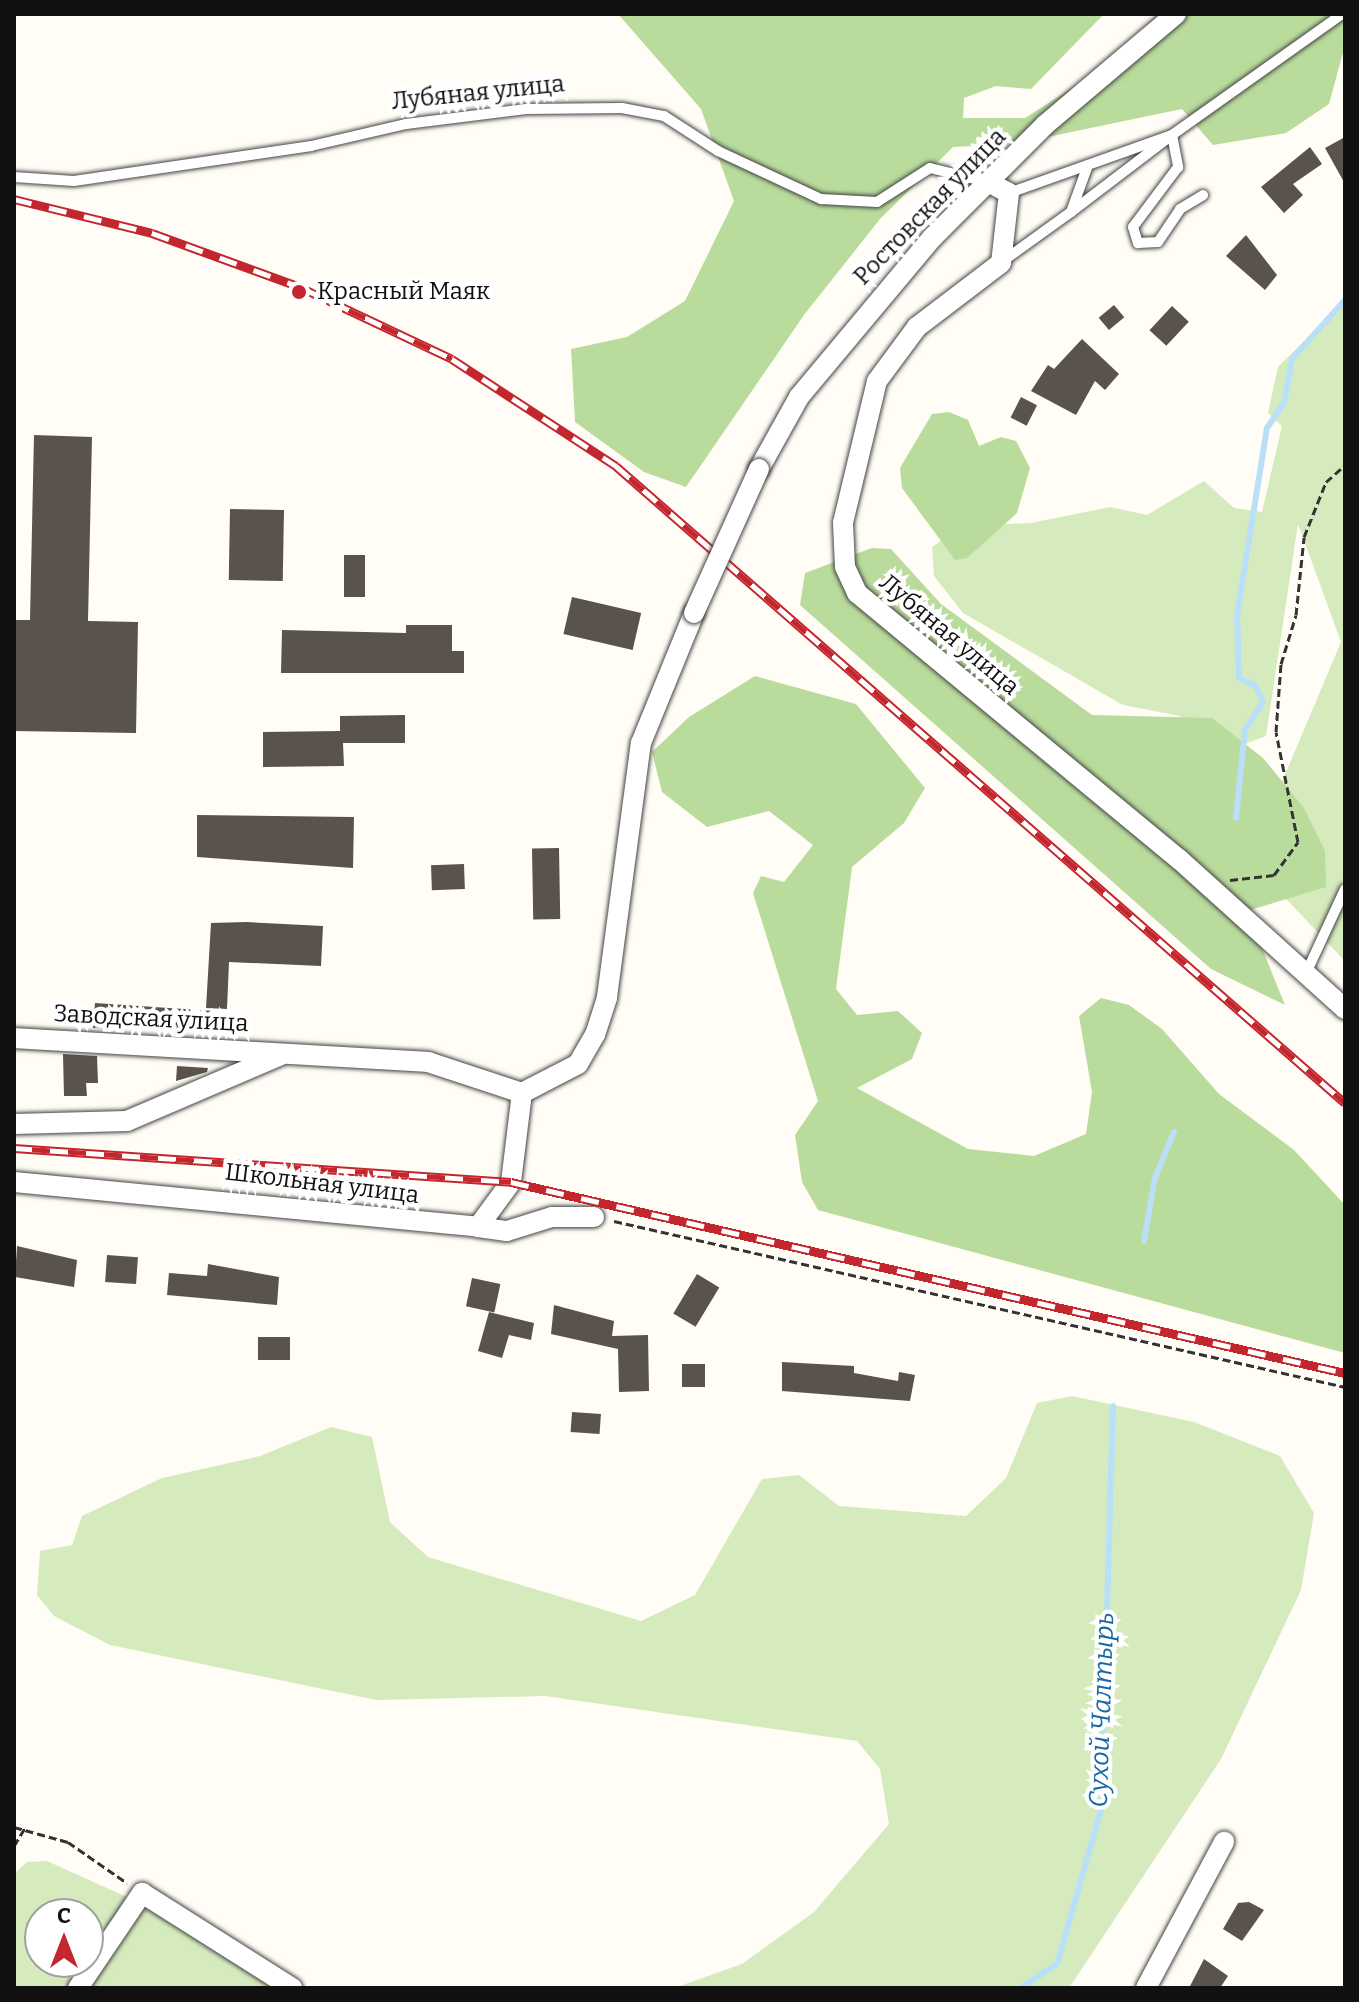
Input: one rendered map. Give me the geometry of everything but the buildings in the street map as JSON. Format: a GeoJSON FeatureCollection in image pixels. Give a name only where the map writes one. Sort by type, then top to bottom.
{"type":"FeatureCollection","features":[{"type":"Feature","properties":{"kind":"street","name":"Ростовская улица"},"geometry":{"type":"LineString","coordinates":[[522,1093],[578,1064],[595,1035],[607,997],[641,743],[694,613],[759,469],[799,397],[858,321],[1000,188],[1045,125],[1176,14]]}},
{"type":"Feature","properties":{"kind":"street"},"geometry":{"type":"LineString","coordinates":[[1000,188],[1001,263]]}},
{"type":"Feature","properties":{"kind":"street","name":"Лубяная улица"},"geometry":{"type":"LineString","coordinates":[[1001,263],[917,327],[877,381],[843,523],[845,567],[857,593],[1206,882],[1307,971],[1345,1009]]}},
{"type":"Feature","properties":{"kind":"street","name":"Заводская улица"},"geometry":{"type":"LineString","coordinates":[[14,1038],[428,1062],[522,1093]]}},
{"type":"Feature","properties":{"kind":"street","name":"Заводская улица"},"geometry":{"type":"LineString","coordinates":[[14,1124],[127,1121],[285,1053]]}},
{"type":"Feature","properties":{"kind":"street"},"geometry":{"type":"LineString","coordinates":[[478,1227],[511,1182],[522,1093]]}},
{"type":"Feature","properties":{"kind":"street","name":"Школьная улица"},"geometry":{"type":"LineString","coordinates":[[14,1182],[507,1231],[552,1217],[594,1217]]}},
{"type":"Feature","properties":{"kind":"street"},"geometry":{"type":"LineString","coordinates":[[1146,1988],[1224,1842]]}},
{"type":"Feature","properties":{"kind":"street"},"geometry":{"type":"LineString","coordinates":[[78,1988],[142,1893],[292,1988]]}},
{"type":"Feature","properties":{"kind":"lane","name":"Ростовская улица"},"geometry":{"type":"LineString","coordinates":[[1000,188],[1088,165],[1172,135],[1342,14]]}},
{"type":"Feature","properties":{"kind":"lane","name":"Лубяная улица"},"geometry":{"type":"LineString","coordinates":[[14,177],[74,181],[311,146],[406,124],[526,109],[622,108],[664,116],[718,151],[821,199],[877,202],[930,168],[1000,188]]}},
{"type":"Feature","properties":{"kind":"lane"},"geometry":{"type":"LineString","coordinates":[[1001,263],[1172,135],[1178,167],[1133,227],[1138,243],[1158,242],[1180,209],[1203,195]]}},
{"type":"Feature","properties":{"kind":"lane"},"geometry":{"type":"LineString","coordinates":[[1071,212],[1088,165]]}},
{"type":"Feature","properties":{"kind":"lane"},"geometry":{"type":"LineString","coordinates":[[1307,971],[1345,889]]}},
{"type":"Feature","properties":{"kind":"path"},"geometry":{"type":"LineString","coordinates":[[1206,882],[1274,875],[1298,842],[1276,732],[1281,664],[1296,615],[1304,537],[1326,482],[1345,465]]}},
{"type":"Feature","properties":{"kind":"path"},"geometry":{"type":"LineString","coordinates":[[594,1217],[1345,1387]]}},
{"type":"Feature","properties":{"kind":"path"},"geometry":{"type":"LineString","coordinates":[[14,1827],[68,1842],[142,1893]]}},
{"type":"Feature","properties":{"kind":"path"},"geometry":{"type":"LineString","coordinates":[[14,1846],[25,1828]]}},
{"type":"Feature","properties":{"kind":"green space"},"geometry":{"type":"Polygon","coordinates":[[[618,14],[1104,14],[1031,89],[996,86],[964,98],[963,118],[1025,118],[1100,70],[1158,14],[1345,14],[1345,45],[1329,104],[1286,133],[1213,145],[1182,109],[1013,144],[953,147],[880,219],[804,315],[686,487],[644,472],[575,422],[571,349],[627,337],[685,301],[734,201],[701,109],[618,14]]]}},
{"type":"Feature","properties":{"kind":"green space"},"geometry":{"type":"Polygon","coordinates":[[[1345,300],[1345,961],[1249,860],[1341,642],[1298,524],[1266,736],[1216,755],[1193,743],[1180,716],[1123,705],[963,613],[934,576],[932,547],[962,526],[1031,523],[1110,507],[1147,515],[1204,481],[1234,508],[1262,512],[1282,426],[1268,413],[1278,367],[1345,300]]]}},
{"type":"Feature","properties":{"kind":"green space"},"geometry":{"type":"Polygon","coordinates":[[[949,412],[968,420],[979,446],[1001,437],[1016,441],[1030,468],[1017,513],[967,558],[955,560],[902,488],[900,468],[932,414],[949,412]]]}},
{"type":"Feature","properties":{"kind":"green space"},"geometry":{"type":"Polygon","coordinates":[[[872,548],[891,549],[941,604],[1092,715],[1212,718],[1263,758],[1304,808],[1325,851],[1326,887],[1247,911],[1285,1005],[1211,969],[800,605],[805,573],[872,548]]]}},
{"type":"Feature","properties":{"kind":"green space"},"geometry":{"type":"Polygon","coordinates":[[[755,676],[856,704],[925,788],[904,823],[852,867],[836,989],[857,1015],[898,1011],[922,1033],[912,1059],[857,1088],[968,1149],[1034,1156],[1086,1134],[1092,1092],[1079,1016],[1101,998],[1129,1005],[1162,1029],[1219,1094],[1294,1150],[1345,1205],[1345,1353],[818,1210],[802,1182],[795,1135],[818,1101],[753,893],[761,876],[784,882],[813,845],[769,811],[707,827],[662,792],[652,752],[689,717],[755,676]]]}},
{"type":"Feature","properties":{"kind":"green space"},"geometry":{"type":"Polygon","coordinates":[[[1072,1396],[1194,1422],[1280,1456],[1314,1513],[1301,1590],[1221,1759],[1069,1988],[674,1988],[742,1964],[814,1912],[889,1824],[880,1769],[857,1741],[545,1696],[376,1700],[110,1645],[54,1616],[37,1595],[40,1551],[72,1545],[82,1516],[162,1478],[260,1456],[331,1427],[372,1437],[390,1522],[428,1557],[641,1621],[695,1595],[762,1479],[799,1475],[839,1506],[966,1516],[1006,1478],[1037,1403],[1072,1396]]]}},
{"type":"Feature","properties":{"kind":"green space"},"geometry":{"type":"Polygon","coordinates":[[[47,1861],[142,1904],[274,1988],[14,1988],[14,1874],[27,1862],[47,1861]]]}},
{"type":"Feature","properties":{"kind":"waterway","name":"Сухой Чалтырь"},"geometry":{"type":"LineString","coordinates":[[1236,818],[1245,730],[1263,702],[1256,686],[1239,678],[1237,615],[1267,428],[1284,403],[1292,359],[1345,300]]}},
{"type":"Feature","properties":{"kind":"waterway","name":"Сухой Чалтырь"},"geometry":{"type":"LineString","coordinates":[[1144,1241],[1155,1178],[1174,1132]]}},
{"type":"Feature","properties":{"kind":"waterway","name":"Сухой Чалтырь"},"geometry":{"type":"LineString","coordinates":[[1020,1988],[1057,1964],[1101,1810],[1113,1406]]}},
{"type":"Feature","properties":{"kind":"railway"},"geometry":{"type":"LineString","coordinates":[[14,199],[152,233],[300,287],[452,359],[616,466],[1345,1103]]}},
{"type":"Feature","properties":{"kind":"railway"},"geometry":{"type":"LineString","coordinates":[[14,1148],[511,1182],[1345,1373]]}},
{"type":"Feature","properties":{"kind":"place","name":"Красный Маяк"},"geometry":{"type":"Point","coordinates":[299,292]}}]}
